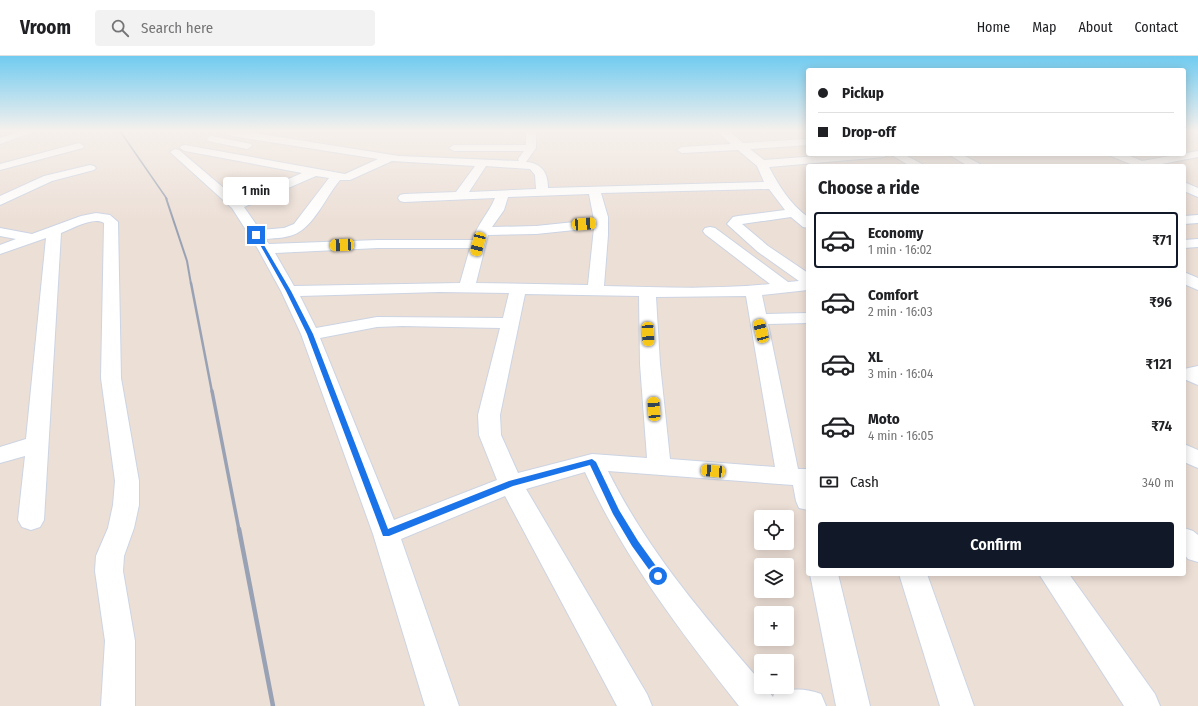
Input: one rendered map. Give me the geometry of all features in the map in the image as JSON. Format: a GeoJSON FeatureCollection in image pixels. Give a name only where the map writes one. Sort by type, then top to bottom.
{"type":"FeatureCollection","features":[{"type":"Feature","properties":{"kind":"street"},"geometry":{"type":"LineString","coordinates":[[12,173],[36,161]]}},
{"type":"Feature","properties":{"kind":"street"},"geometry":{"type":"LineString","coordinates":[[186,161],[237,206],[247,224],[261,242],[289,291],[310,334],[386,534],[442,706]]}},
{"type":"Feature","properties":{"kind":"street"},"geometry":{"type":"LineString","coordinates":[[253,161],[346,178],[382,161]]}},
{"type":"Feature","properties":{"kind":"street"},"geometry":{"type":"LineString","coordinates":[[459,161],[533,166],[542,173],[542,192]]}},
{"type":"Feature","properties":{"kind":"street"},"geometry":{"type":"LineString","coordinates":[[759,161],[762,164],[772,185],[794,213],[806,222]]}},
{"type":"Feature","properties":{"kind":"street"},"geometry":{"type":"LineString","coordinates":[[762,164],[788,161]]}},
{"type":"Feature","properties":{"kind":"street"},"geometry":{"type":"LineString","coordinates":[[1149,164],[1162,161]]}},
{"type":"Feature","properties":{"kind":"street"},"geometry":{"type":"LineString","coordinates":[[460,195],[484,162]]}},
{"type":"Feature","properties":{"kind":"street"},"geometry":{"type":"LineString","coordinates":[[355,164],[370,167]]}},
{"type":"Feature","properties":{"kind":"street"},"geometry":{"type":"LineString","coordinates":[[0,202],[48,178],[90,168]]}},
{"type":"Feature","properties":{"kind":"street"},"geometry":{"type":"LineString","coordinates":[[12,173],[48,178]]}},
{"type":"Feature","properties":{"kind":"street"},"geometry":{"type":"LineString","coordinates":[[237,206],[313,173]]}},
{"type":"Feature","properties":{"kind":"street"},"geometry":{"type":"LineString","coordinates":[[261,242],[299,227],[326,189],[337,177]]}},
{"type":"Feature","properties":{"kind":"street"},"geometry":{"type":"LineString","coordinates":[[404,198],[594,190],[772,185]]}},
{"type":"Feature","properties":{"kind":"street"},"geometry":{"type":"LineString","coordinates":[[1186,187],[1198,193]]}},
{"type":"Feature","properties":{"kind":"street"},"geometry":{"type":"LineString","coordinates":[[594,190],[600,223],[596,290]]}},
{"type":"Feature","properties":{"kind":"street"},"geometry":{"type":"LineString","coordinates":[[467,287],[480,237],[497,210],[503,194]]}},
{"type":"Feature","properties":{"kind":"street"},"geometry":{"type":"LineString","coordinates":[[794,213],[738,220],[734,224],[763,249],[806,279]]}},
{"type":"Feature","properties":{"kind":"street"},"geometry":{"type":"LineString","coordinates":[[0,250],[86,219],[95,217],[107,218],[111,222],[111,378],[127,481],[126,505],[110,556],[109,571],[120,641],[118,706]]}},
{"type":"Feature","properties":{"kind":"street"},"geometry":{"type":"LineString","coordinates":[[1186,220],[1198,219]]}},
{"type":"Feature","properties":{"kind":"street"},"geometry":{"type":"LineString","coordinates":[[261,242],[378,244],[480,237],[600,223]]}},
{"type":"Feature","properties":{"kind":"street"},"geometry":{"type":"LineString","coordinates":[[31,520],[54,231]]}},
{"type":"Feature","properties":{"kind":"street"},"geometry":{"type":"LineString","coordinates":[[710,231],[785,288]]}},
{"type":"Feature","properties":{"kind":"street"},"geometry":{"type":"LineString","coordinates":[[0,232],[32,238]]}},
{"type":"Feature","properties":{"kind":"street"},"geometry":{"type":"LineString","coordinates":[[1186,244],[1198,243]]}},
{"type":"Feature","properties":{"kind":"street"},"geometry":{"type":"LineString","coordinates":[[1186,278],[1198,285]]}},
{"type":"Feature","properties":{"kind":"street"},"geometry":{"type":"LineString","coordinates":[[289,291],[467,287],[647,291],[753,291],[806,284]]}},
{"type":"Feature","properties":{"kind":"street"},"geometry":{"type":"LineString","coordinates":[[518,288],[489,416],[490,435],[511,484],[635,706]]}},
{"type":"Feature","properties":{"kind":"street"},"geometry":{"type":"LineString","coordinates":[[647,291],[650,364],[659,467]]}},
{"type":"Feature","properties":{"kind":"street"},"geometry":{"type":"LineString","coordinates":[[753,291],[758,319],[806,495]]}},
{"type":"Feature","properties":{"kind":"street"},"geometry":{"type":"LineString","coordinates":[[758,319],[806,318]]}},
{"type":"Feature","properties":{"kind":"street"},"geometry":{"type":"LineString","coordinates":[[310,334],[377,322],[511,323]]}},
{"type":"Feature","properties":{"kind":"street"},"geometry":{"type":"LineString","coordinates":[[0,455],[37,444]]}},
{"type":"Feature","properties":{"kind":"street"},"geometry":{"type":"LineString","coordinates":[[1186,453],[1198,460]]}},
{"type":"Feature","properties":{"kind":"street"},"geometry":{"type":"LineString","coordinates":[[386,534],[511,484],[592,462],[800,477]]}},
{"type":"Feature","properties":{"kind":"street"},"geometry":{"type":"LineString","coordinates":[[592,462],[616,511],[635,544],[694,625],[760,706]]}},
{"type":"Feature","properties":{"kind":"street"},"geometry":{"type":"LineString","coordinates":[[1186,467],[1198,465]]}},
{"type":"Feature","properties":{"kind":"street"},"geometry":{"type":"LineString","coordinates":[[1186,540],[1198,551]]}},
{"type":"Feature","properties":{"kind":"street"},"geometry":{"type":"LineString","coordinates":[[824,576],[853,706]]}},
{"type":"Feature","properties":{"kind":"street"},"geometry":{"type":"LineString","coordinates":[[914,576],[957,706]]}},
{"type":"Feature","properties":{"kind":"street"},"geometry":{"type":"LineString","coordinates":[[1055,576],[1143,706]]}},
{"type":"Feature","properties":{"kind":"street"},"geometry":{"type":"LineString","coordinates":[[786,706],[809,706]]}},
{"type":"Feature","properties":{"kind":"railway"},"geometry":{"type":"LineString","coordinates":[[141,161],[167,199]]}},
{"type":"Feature","properties":{"kind":"railway"},"geometry":{"type":"LineString","coordinates":[[166,198],[187,261],[191,284]]}},
{"type":"Feature","properties":{"kind":"railway"},"geometry":{"type":"LineString","coordinates":[[191,283],[212,392]]}},
{"type":"Feature","properties":{"kind":"railway"},"geometry":{"type":"LineString","coordinates":[[212,391],[239,530]]}},
{"type":"Feature","properties":{"kind":"railway"},"geometry":{"type":"LineString","coordinates":[[239,529],[273,706]]}},
{"type":"Feature","properties":{"kind":"route"},"geometry":{"type":"LineString","coordinates":[[256,235],[289,291],[310,334],[386,534],[482,494],[511,484],[592,462],[603,487],[635,544],[658,576]]}}]}
